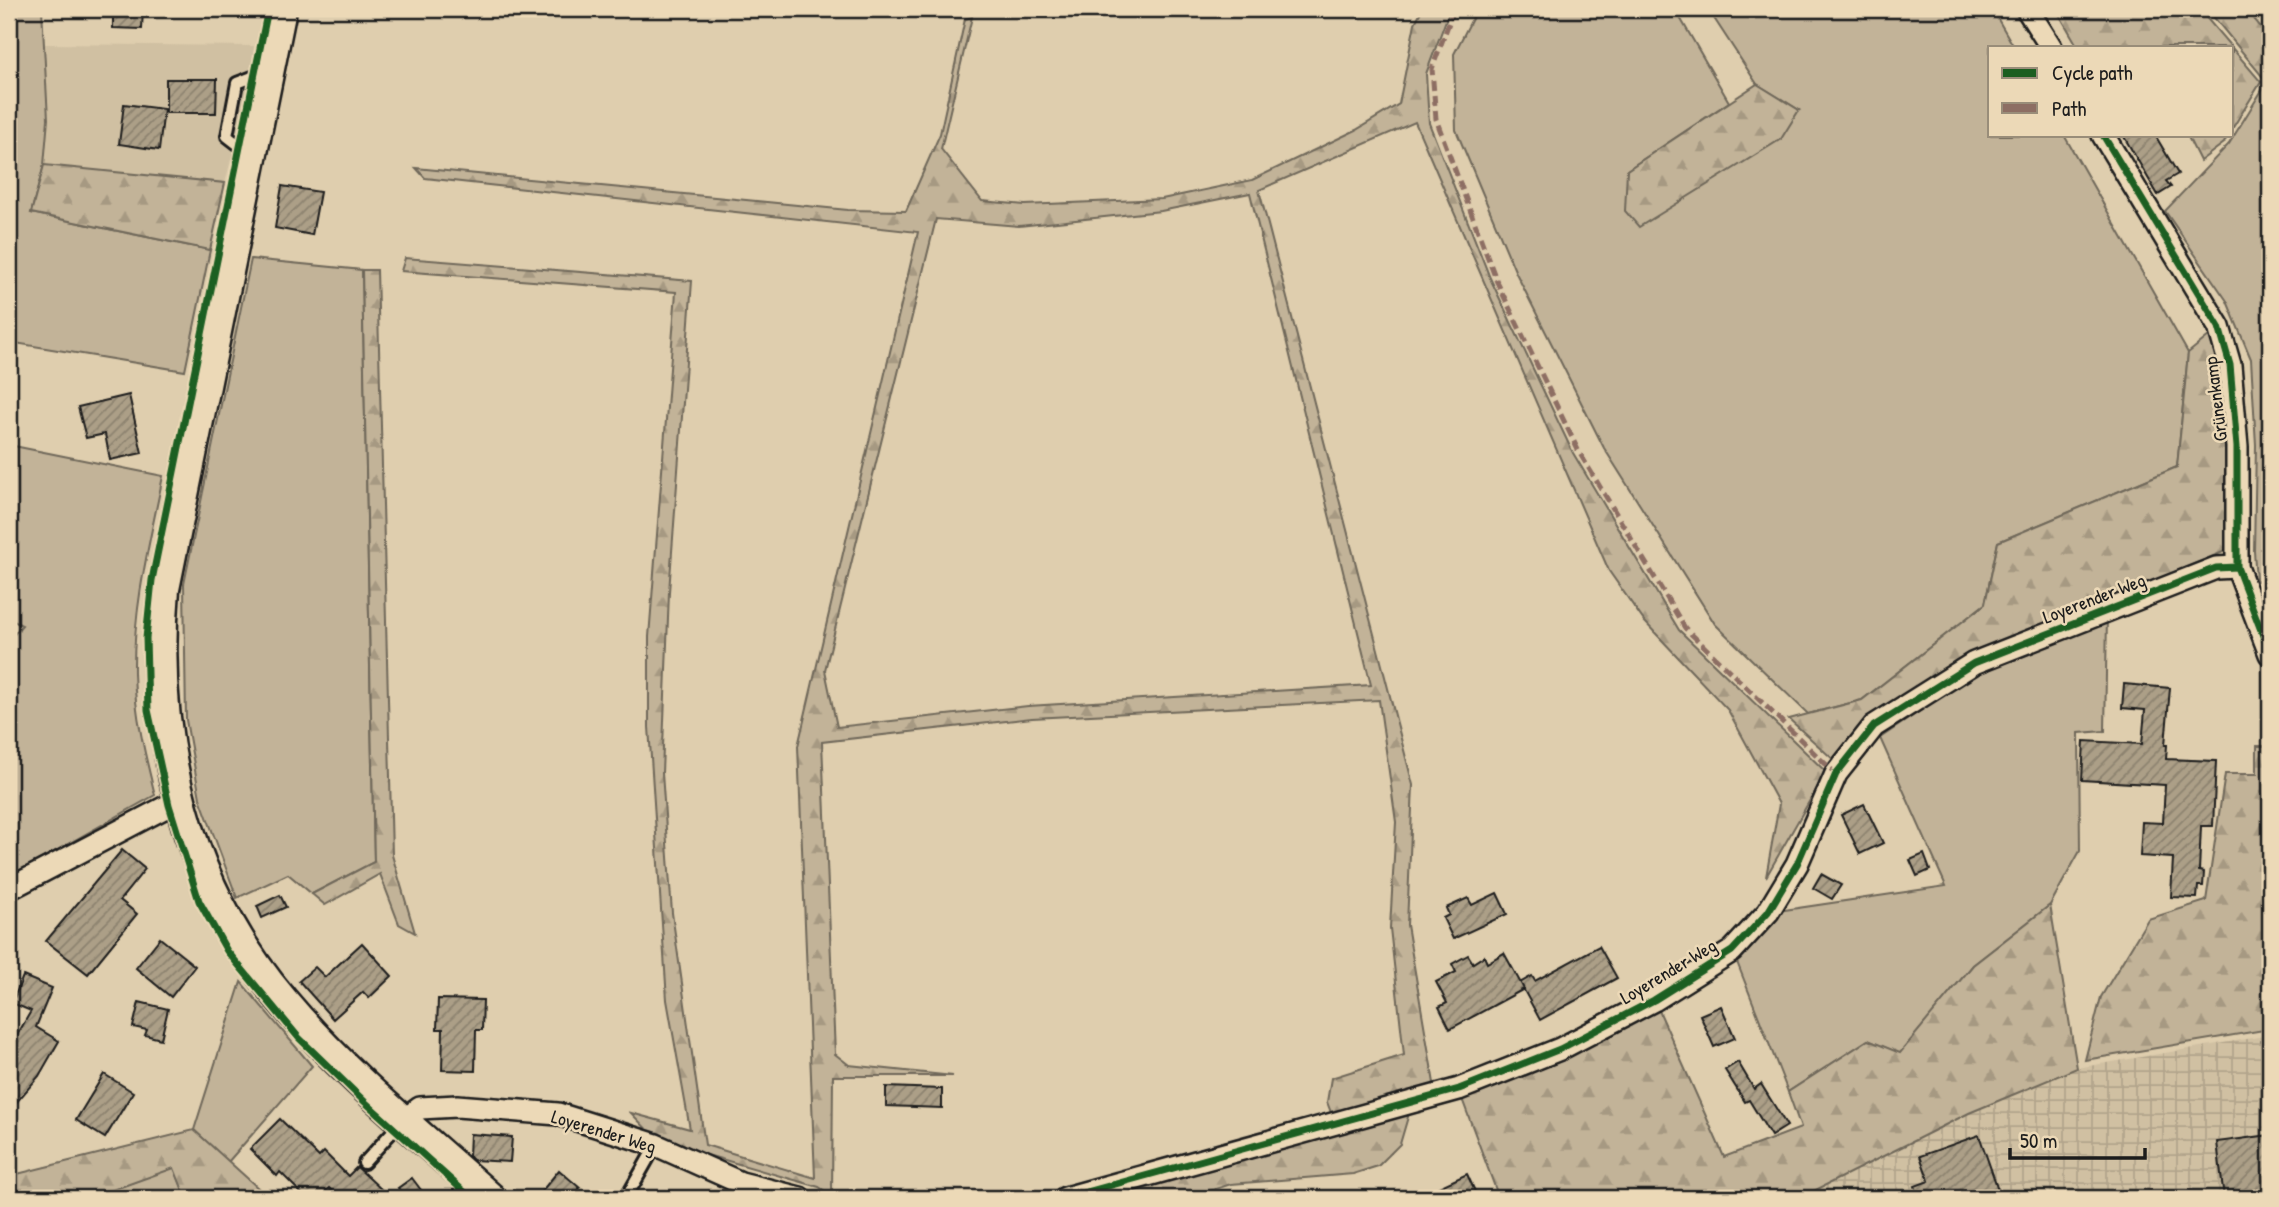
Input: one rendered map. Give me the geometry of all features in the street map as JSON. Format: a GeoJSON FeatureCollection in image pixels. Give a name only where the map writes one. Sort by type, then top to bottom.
{"type":"FeatureCollection","features":[{"type":"Feature","properties":{"kind":"main road"},"geometry":{"type":"LineString","coordinates":[[281,9],[164,589],[160,651],[168,755],[179,800],[213,891],[240,944],[281,999],[312,1034],[490,1198]]}},
{"type":"Feature","properties":{"kind":"street"},"geometry":{"type":"LineString","coordinates":[[2027,9],[2050,46]]}},
{"type":"Feature","properties":{"kind":"street","name":"Grünenkamp"},"geometry":{"type":"LineString","coordinates":[[2105,136],[2219,327],[2230,365],[2234,406],[2237,447],[2237,567]]}},
{"type":"Feature","properties":{"kind":"street"},"geometry":{"type":"LineString","coordinates":[[2237,567],[2270,653]]}},
{"type":"Feature","properties":{"kind":"street","name":"Loyerender Weg"},"geometry":{"type":"LineString","coordinates":[[1065,1198],[1459,1089],[1560,1049],[1654,1000],[1732,951],[1768,912],[1797,864],[1836,774],[1874,726],[1974,663],[2216,568],[2237,567]]}},
{"type":"Feature","properties":{"kind":"street"},"geometry":{"type":"LineString","coordinates":[[9,889],[179,800]]}},
{"type":"Feature","properties":{"kind":"street","name":"Loyerender Weg"},"geometry":{"type":"LineString","coordinates":[[404,1120],[420,1108],[457,1106],[558,1114],[656,1145],[741,1183],[800,1198]]}},
{"type":"Feature","properties":{"kind":"lane"},"geometry":{"type":"LineString","coordinates":[[364,1163],[404,1120]]}},
{"type":"Feature","properties":{"kind":"lane"},"geometry":{"type":"LineString","coordinates":[[626,1198],[656,1145]]}},
{"type":"Feature","properties":{"kind":"shaded area"},"geometry":{"type":"Polygon","coordinates":[[[45,44],[254,46],[247,95],[225,183],[44,165],[48,119],[45,44]]]}},
{"type":"Feature","properties":{"kind":"shaded area"},"geometry":{"type":"Polygon","coordinates":[[[2270,1035],[2270,1198],[1800,1198],[1969,1113],[2077,1068],[2270,1035]]]}},
{"type":"Feature","properties":{"kind":"green space"},"geometry":{"type":"Polygon","coordinates":[[[9,9],[42,9],[48,119],[44,165],[31,213],[210,250],[185,371],[9,342],[9,9]]]}},
{"type":"Feature","properties":{"kind":"green space"},"geometry":{"type":"Polygon","coordinates":[[[1422,9],[1450,9],[1426,74],[1429,123],[1490,278],[1573,453],[1679,630],[1826,772],[1766,877],[1779,804],[1728,710],[1644,621],[1609,571],[1415,122],[1259,190],[1413,785],[1407,925],[1435,1089],[1332,1115],[1327,1102],[1331,1078],[1404,1055],[1390,928],[1396,822],[1379,700],[1032,718],[822,742],[835,1054],[849,1065],[953,1076],[833,1076],[832,1196],[819,1187],[658,1141],[631,1113],[690,1129],[667,1000],[649,727],[649,637],[676,292],[401,271],[405,258],[692,281],[669,592],[662,773],[672,913],[705,1145],[815,1178],[798,746],[918,232],[425,178],[416,168],[848,210],[906,211],[940,134],[965,19],[972,17],[941,149],[982,201],[1025,205],[1162,199],[1252,180],[1356,130],[1399,104],[1415,23],[1422,9]],[[1250,193],[1161,211],[1019,226],[936,219],[825,670],[837,727],[1028,706],[1371,685],[1250,193]]]}},
{"type":"Feature","properties":{"kind":"green space"},"geometry":{"type":"Polygon","coordinates":[[[1477,9],[1675,9],[1729,102],[1627,170],[1799,110],[1757,84],[1708,9],[1992,9],[2013,46],[1988,46],[1988,136],[2065,136],[2188,353],[2177,467],[1998,542],[1985,604],[1862,700],[1808,714],[1715,624],[1604,448],[1516,273],[1456,130],[1454,54],[1477,9]]]}},
{"type":"Feature","properties":{"kind":"green space"},"geometry":{"type":"Polygon","coordinates":[[[2056,9],[2199,9],[2230,46],[2077,46],[2056,9]]]}},
{"type":"Feature","properties":{"kind":"green space"},"geometry":{"type":"Polygon","coordinates":[[[2207,9],[2246,9],[2270,38],[2270,86],[2207,9]]]}},
{"type":"Feature","properties":{"kind":"green space"},"geometry":{"type":"Polygon","coordinates":[[[2234,50],[2261,82],[2234,126],[2234,50]]]}},
{"type":"Feature","properties":{"kind":"green space"},"geometry":{"type":"Polygon","coordinates":[[[2267,82],[2270,86],[2270,581],[2256,581],[2256,445],[2251,359],[2227,301],[2165,211],[2234,136],[2267,82]]]}},
{"type":"Feature","properties":{"kind":"green space"},"geometry":{"type":"Polygon","coordinates":[[[1757,84],[1799,110],[1781,139],[1639,227],[1625,211],[1627,170],[1757,84]]]}},
{"type":"Feature","properties":{"kind":"green space"},"geometry":{"type":"Polygon","coordinates":[[[2188,136],[2228,136],[2224,143],[2200,161],[2188,136]]]}},
{"type":"Feature","properties":{"kind":"green space"},"geometry":{"type":"Polygon","coordinates":[[[44,165],[225,183],[210,250],[31,213],[44,165]]]}},
{"type":"Feature","properties":{"kind":"green space"},"geometry":{"type":"Polygon","coordinates":[[[251,259],[362,270],[374,862],[312,894],[288,874],[237,898],[200,798],[186,720],[184,584],[251,259]]]}},
{"type":"Feature","properties":{"kind":"green space"},"geometry":{"type":"Polygon","coordinates":[[[362,270],[377,270],[392,855],[415,933],[399,924],[380,874],[325,905],[312,894],[374,862],[362,270]]]}},
{"type":"Feature","properties":{"kind":"green space"},"geometry":{"type":"Polygon","coordinates":[[[2215,331],[2227,412],[2228,550],[1972,655],[1836,762],[1789,719],[1862,700],[1985,604],[1998,542],[2177,467],[2188,353],[2215,331]]]}},
{"type":"Feature","properties":{"kind":"green space"},"geometry":{"type":"Polygon","coordinates":[[[9,445],[163,476],[143,574],[134,648],[136,704],[155,795],[9,877],[9,640],[22,625],[9,619],[9,445]]]}},
{"type":"Feature","properties":{"kind":"green space"},"geometry":{"type":"Polygon","coordinates":[[[2107,617],[2105,731],[2079,733],[2080,851],[2050,905],[1973,965],[1900,1054],[1868,1040],[1788,1092],[1737,962],[1778,911],[1946,886],[1880,738],[1977,673],[2107,617]]]}},
{"type":"Feature","properties":{"kind":"green space"},"geometry":{"type":"Polygon","coordinates":[[[2257,746],[2270,746],[2270,1029],[2085,1060],[2101,997],[2148,919],[2206,901],[2225,774],[2257,774],[2257,746]]]}},
{"type":"Feature","properties":{"kind":"green space"},"geometry":{"type":"Polygon","coordinates":[[[2050,905],[2077,1068],[1969,1113],[1800,1198],[1499,1198],[1461,1096],[1657,1006],[1724,1157],[1801,1128],[1788,1092],[1868,1040],[1900,1053],[1973,965],[2050,905]]]}},
{"type":"Feature","properties":{"kind":"green space"},"geometry":{"type":"Polygon","coordinates":[[[241,982],[312,1066],[228,1162],[194,1130],[241,982]]]}},
{"type":"Feature","properties":{"kind":"green space"},"geometry":{"type":"Polygon","coordinates":[[[1410,1110],[1400,1144],[1378,1166],[1353,1174],[1231,1184],[1188,1198],[1106,1198],[1410,1110]]]}},
{"type":"Feature","properties":{"kind":"green space"},"geometry":{"type":"Polygon","coordinates":[[[194,1130],[269,1198],[186,1198],[174,1168],[90,1198],[9,1198],[9,1176],[194,1130]]]}},
{"type":"Feature","properties":{"kind":"green space"},"geometry":{"type":"Polygon","coordinates":[[[174,1167],[186,1198],[90,1198],[174,1167]]]}},
{"type":"Feature","properties":{"kind":"building"},"geometry":{"type":"Polygon","coordinates":[[[113,9],[143,9],[142,29],[113,28],[113,9]]]}},
{"type":"Feature","properties":{"kind":"building"},"geometry":{"type":"Polygon","coordinates":[[[166,79],[217,79],[216,113],[166,113],[166,79]]]}},
{"type":"Feature","properties":{"kind":"building"},"geometry":{"type":"Polygon","coordinates":[[[124,104],[164,109],[159,150],[119,144],[124,104]]]}},
{"type":"Feature","properties":{"kind":"building"},"geometry":{"type":"Polygon","coordinates":[[[2124,136],[2156,136],[2178,174],[2166,181],[2171,187],[2158,195],[2124,136]]]}},
{"type":"Feature","properties":{"kind":"building"},"geometry":{"type":"Polygon","coordinates":[[[282,186],[320,192],[312,235],[275,228],[282,186]]]}},
{"type":"Feature","properties":{"kind":"building"},"geometry":{"type":"Polygon","coordinates":[[[129,395],[142,453],[110,460],[105,434],[86,438],[78,407],[129,395]]]}},
{"type":"Feature","properties":{"kind":"building"},"geometry":{"type":"Polygon","coordinates":[[[2124,684],[2170,688],[2166,759],[2216,761],[2213,826],[2201,826],[2199,871],[2204,872],[2203,886],[2198,886],[2197,898],[2171,897],[2173,858],[2140,856],[2142,822],[2163,823],[2165,785],[2082,780],[2084,741],[2142,744],[2145,710],[2122,708],[2124,684]]]}},
{"type":"Feature","properties":{"kind":"building"},"geometry":{"type":"Polygon","coordinates":[[[1864,804],[1883,843],[1860,854],[1841,815],[1864,804]]]}},
{"type":"Feature","properties":{"kind":"building"},"geometry":{"type":"Polygon","coordinates":[[[122,850],[145,869],[120,900],[137,914],[88,974],[46,941],[122,850]]]}},
{"type":"Feature","properties":{"kind":"building"},"geometry":{"type":"Polygon","coordinates":[[[1924,854],[1930,870],[1917,876],[1910,860],[1924,854]]]}},
{"type":"Feature","properties":{"kind":"building"},"geometry":{"type":"Polygon","coordinates":[[[1821,874],[1841,885],[1832,899],[1813,888],[1821,874]]]}},
{"type":"Feature","properties":{"kind":"building"},"geometry":{"type":"Polygon","coordinates":[[[1497,893],[1507,914],[1453,939],[1443,918],[1449,915],[1446,908],[1468,898],[1472,905],[1497,893]]]}},
{"type":"Feature","properties":{"kind":"building"},"geometry":{"type":"Polygon","coordinates":[[[280,895],[286,907],[262,918],[257,906],[280,895]]]}},
{"type":"Feature","properties":{"kind":"building"},"geometry":{"type":"Polygon","coordinates":[[[160,938],[195,966],[171,997],[136,968],[160,938]]]}},
{"type":"Feature","properties":{"kind":"building"},"geometry":{"type":"Polygon","coordinates":[[[362,943],[392,976],[369,998],[363,992],[333,1019],[299,981],[315,967],[325,977],[362,943]]]}},
{"type":"Feature","properties":{"kind":"building"},"geometry":{"type":"Polygon","coordinates":[[[1599,946],[1617,978],[1540,1020],[1520,983],[1532,976],[1535,981],[1599,946]]]}},
{"type":"Feature","properties":{"kind":"building"},"geometry":{"type":"Polygon","coordinates":[[[1504,953],[1524,989],[1450,1029],[1439,1007],[1447,1003],[1436,982],[1456,972],[1452,964],[1468,955],[1473,963],[1484,956],[1487,963],[1504,953]]]}},
{"type":"Feature","properties":{"kind":"building"},"geometry":{"type":"Polygon","coordinates":[[[23,976],[52,988],[36,1027],[59,1041],[39,1076],[9,1111],[9,1049],[31,1011],[12,1003],[23,976]]]}},
{"type":"Feature","properties":{"kind":"building"},"geometry":{"type":"Polygon","coordinates":[[[438,999],[483,1000],[482,1030],[476,1030],[475,1071],[442,1070],[443,1029],[437,1029],[438,999]]]}},
{"type":"Feature","properties":{"kind":"building"},"geometry":{"type":"Polygon","coordinates":[[[139,1002],[168,1009],[161,1039],[145,1035],[147,1030],[133,1027],[139,1002]]]}},
{"type":"Feature","properties":{"kind":"building"},"geometry":{"type":"Polygon","coordinates":[[[1721,1006],[1735,1038],[1714,1047],[1700,1015],[1721,1006]]]}},
{"type":"Feature","properties":{"kind":"building"},"geometry":{"type":"Polygon","coordinates":[[[1738,1062],[1754,1089],[1761,1084],[1787,1126],[1771,1136],[1749,1100],[1745,1102],[1725,1070],[1738,1062]]]}},
{"type":"Feature","properties":{"kind":"building"},"geometry":{"type":"Polygon","coordinates":[[[104,1074],[133,1092],[105,1138],[76,1120],[104,1074]]]}},
{"type":"Feature","properties":{"kind":"building"},"geometry":{"type":"Polygon","coordinates":[[[886,1087],[942,1089],[942,1108],[886,1106],[886,1087]]]}},
{"type":"Feature","properties":{"kind":"building"},"geometry":{"type":"Polygon","coordinates":[[[280,1119],[319,1157],[324,1152],[348,1176],[357,1167],[381,1189],[373,1198],[339,1198],[329,1188],[319,1198],[306,1198],[280,1172],[277,1176],[250,1149],[280,1119]]]}},
{"type":"Feature","properties":{"kind":"building"},"geometry":{"type":"Polygon","coordinates":[[[470,1134],[512,1137],[510,1162],[473,1160],[469,1156],[470,1134]]]}},
{"type":"Feature","properties":{"kind":"building"},"geometry":{"type":"Polygon","coordinates":[[[1979,1135],[2001,1198],[1919,1198],[1915,1186],[1929,1181],[1920,1156],[1979,1135]]]}},
{"type":"Feature","properties":{"kind":"building"},"geometry":{"type":"Polygon","coordinates":[[[2270,1135],[2270,1198],[2224,1198],[2217,1142],[2270,1135]]]}},
{"type":"Feature","properties":{"kind":"building"},"geometry":{"type":"Polygon","coordinates":[[[559,1170],[580,1188],[571,1198],[536,1198],[559,1170]]]}},
{"type":"Feature","properties":{"kind":"building"},"geometry":{"type":"Polygon","coordinates":[[[1467,1174],[1478,1198],[1444,1198],[1439,1187],[1467,1174]]]}},
{"type":"Feature","properties":{"kind":"building"},"geometry":{"type":"Polygon","coordinates":[[[412,1178],[427,1198],[406,1198],[398,1188],[412,1178]]]}},
{"type":"Feature","properties":{"kind":"marked path"},"geometry":{"type":"LineString","coordinates":[[1454,9],[1432,69],[1436,119],[1497,282],[1579,452],[1685,628],[1836,774]]}},
{"type":"Feature","properties":{"kind":"cycle path"},"geometry":{"type":"LineString","coordinates":[[268,9],[152,580],[146,638],[148,710],[169,805],[199,901],[227,951],[299,1038],[471,1198]]}},
{"type":"Feature","properties":{"kind":"cycle path"},"geometry":{"type":"LineString","coordinates":[[2104,136],[2219,327],[2230,365],[2237,447],[2237,567],[2270,654]]}},
{"type":"Feature","properties":{"kind":"cycle path"},"geometry":{"type":"LineString","coordinates":[[1065,1198],[1459,1089],[1560,1049],[1654,1000],[1732,951],[1768,912],[1797,864],[1836,774],[1874,726],[1974,663],[2216,568],[2237,567]]}}]}
